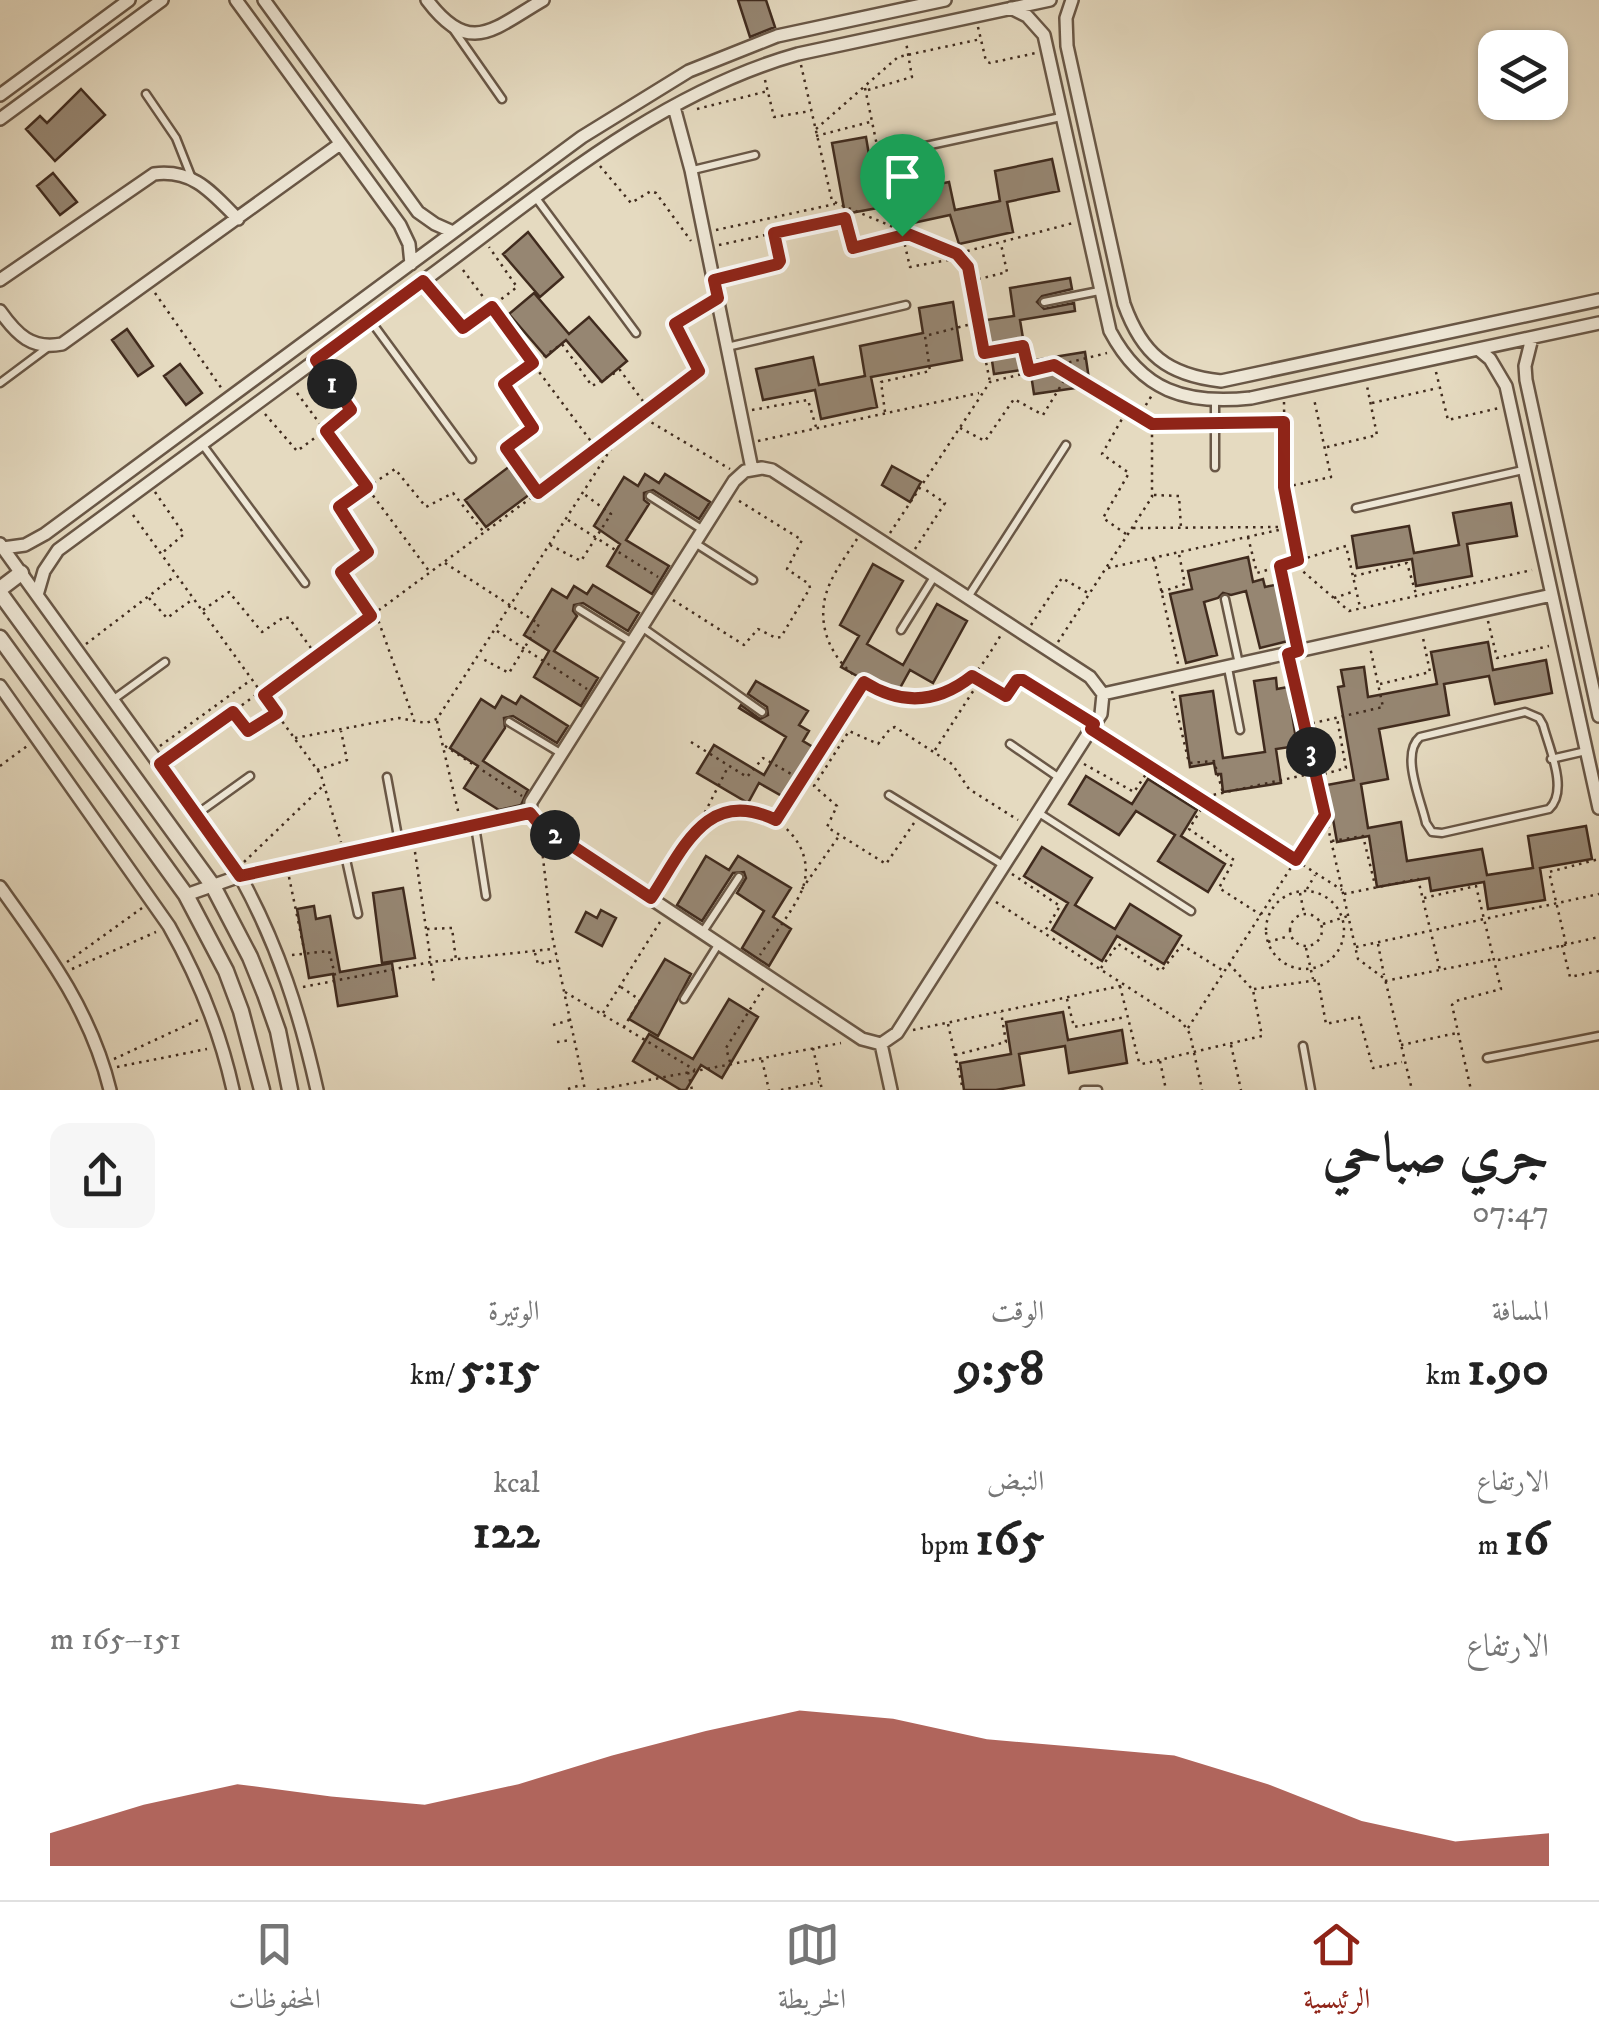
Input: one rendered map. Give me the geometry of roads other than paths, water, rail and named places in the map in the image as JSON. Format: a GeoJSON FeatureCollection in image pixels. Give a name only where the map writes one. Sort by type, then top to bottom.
{"type":"FeatureCollection","features":[{"type":"Feature","properties":{"kind":"street"},"geometry":{"type":"LineString","coordinates":[[0,95],[129,0]]}},
{"type":"Feature","properties":{"kind":"street"},"geometry":{"type":"LineString","coordinates":[[0,119],[162,0]]}},
{"type":"Feature","properties":{"kind":"street"},"geometry":{"type":"LineString","coordinates":[[236,0],[405,234],[410,264]]}},
{"type":"Feature","properties":{"kind":"street"},"geometry":{"type":"LineString","coordinates":[[264,0],[418,212],[453,232]]}},
{"type":"Feature","properties":{"kind":"street"},"geometry":{"type":"LineString","coordinates":[[428,0],[452,28],[474,34],[485,32],[543,0]]}},
{"type":"Feature","properties":{"kind":"street"},"geometry":{"type":"LineString","coordinates":[[1,546],[25,545],[45,534],[582,138],[688,71],[777,36],[945,0]]}},
{"type":"Feature","properties":{"kind":"street"},"geometry":{"type":"LineString","coordinates":[[38,595],[44,571],[58,550],[592,156],[675,111],[716,83],[798,54],[1050,0]]}},
{"type":"Feature","properties":{"kind":"street"},"geometry":{"type":"LineString","coordinates":[[1072,0],[1065,32],[1124,304],[1133,329],[1148,351],[1170,368],[1194,378],[1221,381],[1599,300]]}},
{"type":"Feature","properties":{"kind":"street"},"geometry":{"type":"LineString","coordinates":[[1011,8],[1036,24],[1048,50],[1110,330],[1120,350],[1138,371],[1158,385],[1187,398],[1215,402],[1284,391],[1599,323]]}},
{"type":"Feature","properties":{"kind":"street"},"geometry":{"type":"LineString","coordinates":[[1054,82],[1073,76]]}},
{"type":"Feature","properties":{"kind":"street"},"geometry":{"type":"LineString","coordinates":[[186,895],[238,873],[468,827],[531,808],[703,530],[746,472],[746,444],[718,298],[692,170],[675,111]]}},
{"type":"Feature","properties":{"kind":"street"},"geometry":{"type":"LineString","coordinates":[[0,311],[23,339],[49,346],[75,338],[340,144]]}},
{"type":"Feature","properties":{"kind":"street"},"geometry":{"type":"LineString","coordinates":[[0,280],[154,174],[173,172],[191,176],[238,219]]}},
{"type":"Feature","properties":{"kind":"street"},"geometry":{"type":"LineString","coordinates":[[1513,319],[1517,341]]}},
{"type":"Feature","properties":{"kind":"street"},"geometry":{"type":"LineString","coordinates":[[1532,338],[1525,366],[1532,408],[1599,716]]}},
{"type":"Feature","properties":{"kind":"street"},"geometry":{"type":"LineString","coordinates":[[1478,350],[1499,372],[1511,409],[1599,808]]}},
{"type":"Feature","properties":{"kind":"street"},"geometry":{"type":"LineString","coordinates":[[1511,409],[1532,408]]}},
{"type":"Feature","properties":{"kind":"street"},"geometry":{"type":"LineString","coordinates":[[746,472],[772,470],[1090,676],[1103,694],[1104,704],[1093,726],[897,1033],[881,1044]]}},
{"type":"Feature","properties":{"kind":"street"},"geometry":{"type":"LineString","coordinates":[[1,546],[238,873],[292,989],[317,1090]]}},
{"type":"Feature","properties":{"kind":"street"},"geometry":{"type":"LineString","coordinates":[[21,573],[0,591],[214,886],[242,939],[265,994],[290,1090]]}},
{"type":"Feature","properties":{"kind":"street"},"geometry":{"type":"LineString","coordinates":[[1103,694],[1552,595]]}},
{"type":"Feature","properties":{"kind":"street"},"geometry":{"type":"LineString","coordinates":[[0,638],[186,895],[231,984],[262,1090]]}},
{"type":"Feature","properties":{"kind":"street"},"geometry":{"type":"LineString","coordinates":[[0,686],[170,926],[212,1013],[233,1090]]}},
{"type":"Feature","properties":{"kind":"street"},"geometry":{"type":"LineString","coordinates":[[531,808],[539,824],[862,1038],[881,1044]]}},
{"type":"Feature","properties":{"kind":"street"},"geometry":{"type":"LineString","coordinates":[[0,887],[79,1002],[110,1090]]}},
{"type":"Feature","properties":{"kind":"street"},"geometry":{"type":"LineString","coordinates":[[881,1044],[891,1090]]}},
{"type":"Feature","properties":{"kind":"lane"},"geometry":{"type":"LineString","coordinates":[[452,28],[502,99]]}},
{"type":"Feature","properties":{"kind":"lane"},"geometry":{"type":"LineString","coordinates":[[146,94],[176,138],[191,176]]}},
{"type":"Feature","properties":{"kind":"lane"},"geometry":{"type":"LineString","coordinates":[[907,150],[1062,117]]}},
{"type":"Feature","properties":{"kind":"lane"},"geometry":{"type":"LineString","coordinates":[[692,170],[754,155]]}},
{"type":"Feature","properties":{"kind":"lane"},"geometry":{"type":"LineString","coordinates":[[536,198],[636,333]]}},
{"type":"Feature","properties":{"kind":"lane"},"geometry":{"type":"LineString","coordinates":[[1044,302],[1099,291]]}},
{"type":"Feature","properties":{"kind":"lane"},"geometry":{"type":"LineString","coordinates":[[727,347],[906,306]]}},
{"type":"Feature","properties":{"kind":"lane"},"geometry":{"type":"LineString","coordinates":[[370,320],[472,459]]}},
{"type":"Feature","properties":{"kind":"lane"},"geometry":{"type":"LineString","coordinates":[[0,383],[49,346]]}},
{"type":"Feature","properties":{"kind":"lane"},"geometry":{"type":"LineString","coordinates":[[1215,402],[1215,467]]}},
{"type":"Feature","properties":{"kind":"lane"},"geometry":{"type":"LineString","coordinates":[[202,444],[306,583]]}},
{"type":"Feature","properties":{"kind":"lane"},"geometry":{"type":"LineString","coordinates":[[968,597],[1066,445]]}},
{"type":"Feature","properties":{"kind":"lane"},"geometry":{"type":"LineString","coordinates":[[1356,508],[1524,470]]}},
{"type":"Feature","properties":{"kind":"lane"},"geometry":{"type":"LineString","coordinates":[[650,496],[703,530]]}},
{"type":"Feature","properties":{"kind":"lane"},"geometry":{"type":"LineString","coordinates":[[695,543],[752,580]]}},
{"type":"Feature","properties":{"kind":"lane"},"geometry":{"type":"LineString","coordinates":[[901,630],[934,576]]}},
{"type":"Feature","properties":{"kind":"lane"},"geometry":{"type":"LineString","coordinates":[[1225,599],[1240,730]]}},
{"type":"Feature","properties":{"kind":"lane"},"geometry":{"type":"LineString","coordinates":[[579,609],[632,642]]}},
{"type":"Feature","properties":{"kind":"lane"},"geometry":{"type":"LineString","coordinates":[[642,627],[762,712]]}},
{"type":"Feature","properties":{"kind":"lane"},"geometry":{"type":"LineString","coordinates":[[114,699],[165,662]]}},
{"type":"Feature","properties":{"kind":"lane"},"geometry":{"type":"LineString","coordinates":[[1525,712],[1533,713],[1543,724],[1551,759],[1558,798],[1549,808],[1442,833],[1428,828],[1410,748],[1420,737],[1525,712]]}},
{"type":"Feature","properties":{"kind":"lane"},"geometry":{"type":"LineString","coordinates":[[509,722],[562,754]]}},
{"type":"Feature","properties":{"kind":"lane"},"geometry":{"type":"LineString","coordinates":[[1010,744],[1060,778]]}},
{"type":"Feature","properties":{"kind":"lane"},"geometry":{"type":"LineString","coordinates":[[1551,759],[1586,751]]}},
{"type":"Feature","properties":{"kind":"lane"},"geometry":{"type":"LineString","coordinates":[[197,814],[250,776]]}},
{"type":"Feature","properties":{"kind":"lane"},"geometry":{"type":"LineString","coordinates":[[387,777],[399,842]]}},
{"type":"Feature","properties":{"kind":"lane"},"geometry":{"type":"LineString","coordinates":[[888,794],[1003,867]]}},
{"type":"Feature","properties":{"kind":"lane"},"geometry":{"type":"LineString","coordinates":[[1038,812],[1191,912]]}},
{"type":"Feature","properties":{"kind":"lane"},"geometry":{"type":"LineString","coordinates":[[468,827],[486,896]]}},
{"type":"Feature","properties":{"kind":"lane"},"geometry":{"type":"LineString","coordinates":[[344,854],[358,914]]}},
{"type":"Feature","properties":{"kind":"lane"},"geometry":{"type":"LineString","coordinates":[[702,932],[739,877]]}},
{"type":"Feature","properties":{"kind":"lane"},"geometry":{"type":"LineString","coordinates":[[684,999],[719,944]]}},
{"type":"Feature","properties":{"kind":"lane"},"geometry":{"type":"LineString","coordinates":[[1487,1058],[1599,1036]]}},
{"type":"Feature","properties":{"kind":"lane"},"geometry":{"type":"LineString","coordinates":[[1303,1046],[1311,1090]]}},
{"type":"Feature","properties":{"kind":"lane"},"geometry":{"type":"LineString","coordinates":[[1084,1090],[1098,1090]]}}]}
